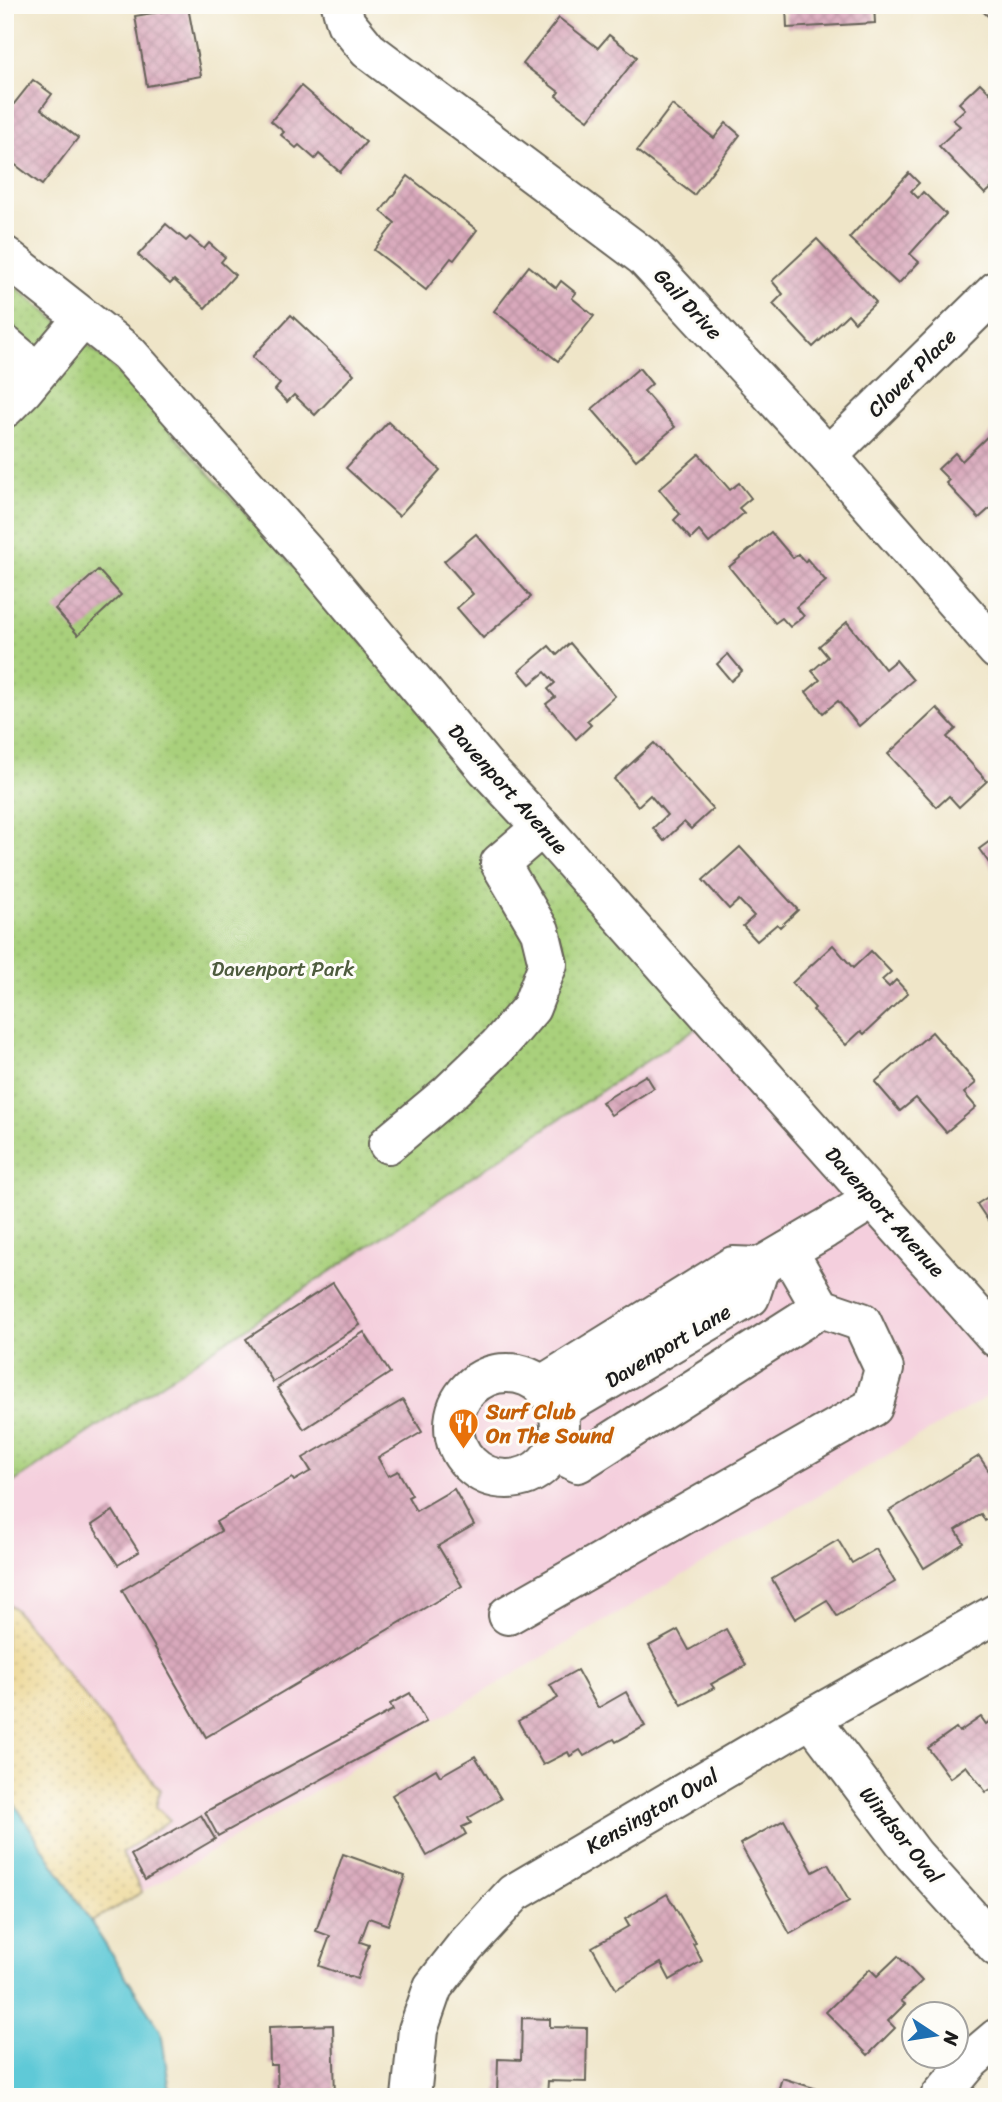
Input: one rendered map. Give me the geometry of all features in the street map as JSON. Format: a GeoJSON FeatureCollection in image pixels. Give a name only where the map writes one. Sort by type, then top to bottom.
{"type":"FeatureCollection","features":[{"type":"Feature","properties":{"kind":"street","name":"Gail Drive"},"geometry":{"type":"LineString","coordinates":[[341,5],[346,23],[368,50],[645,257],[828,456],[997,650]]}},
{"type":"Feature","properties":{"kind":"street","name":"Davenport Avenue"},"geometry":{"type":"LineString","coordinates":[[5,256],[128,353],[323,571],[487,769],[542,827],[997,1338]]}},
{"type":"Feature","properties":{"kind":"street","name":"Clover Place"},"geometry":{"type":"LineString","coordinates":[[828,456],[997,290]]}},
{"type":"Feature","properties":{"kind":"street"},"geometry":{"type":"LineString","coordinates":[[5,408],[83,318]]}},
{"type":"Feature","properties":{"kind":"street"},"geometry":{"type":"LineString","coordinates":[[5,345],[37,372]]}},
{"type":"Feature","properties":{"kind":"street"},"geometry":{"type":"LineString","coordinates":[[388,1144],[449,1093],[498,1046],[531,1008],[548,964],[540,931],[500,863],[542,827]]}},
{"type":"Feature","properties":{"kind":"street","name":"Davenport Lane"},"geometry":{"type":"LineString","coordinates":[[550,1398],[733,1266],[774,1259],[873,1199]]}},
{"type":"Feature","properties":{"kind":"street"},"geometry":{"type":"LineString","coordinates":[[509,1615],[873,1407],[884,1369],[862,1322],[821,1308],[774,1259]]}},
{"type":"Feature","properties":{"kind":"street"},"geometry":{"type":"LineString","coordinates":[[554,1451],[578,1463],[821,1308]]}},
{"type":"Feature","properties":{"kind":"street"},"geometry":{"type":"LineString","coordinates":[[509,1372],[527,1376],[550,1398],[561,1428],[557,1445],[548,1461],[534,1472],[517,1478],[499,1479],[482,1473],[468,1462],[458,1447],[454,1430],[456,1412],[463,1396],[476,1383],[492,1375],[509,1372]]}},
{"type":"Feature","properties":{"kind":"street","name":"Kensington Oval"},"geometry":{"type":"LineString","coordinates":[[411,2097],[418,2030],[433,1987],[466,1945],[514,1893],[811,1718],[997,1613]]}},
{"type":"Feature","properties":{"kind":"street","name":"Windsor Oval"},"geometry":{"type":"LineString","coordinates":[[811,1718],[914,1856],[997,1947]]}},
{"type":"Feature","properties":{"kind":"street"},"geometry":{"type":"LineString","coordinates":[[940,2097],[971,2060],[997,2038]]}},
{"type":"Feature","properties":{"kind":"shaded area"},"geometry":{"type":"Polygon","coordinates":[[[705,1022],[997,1346],[997,1391],[91,1922],[5,1789],[5,1488],[705,1022]]]}},
{"type":"Feature","properties":{"kind":"sand"},"geometry":{"type":"Polygon","coordinates":[[[5,1601],[14,1608],[160,1790],[156,1807],[170,1820],[122,1853],[142,1892],[91,1922],[5,1789],[5,1601]]]}},
{"type":"Feature","properties":{"kind":"green space","name":"Davenport Park"},"geometry":{"type":"Polygon","coordinates":[[[5,279],[108,362],[705,1022],[5,1488],[5,279]]]}},
{"type":"Feature","properties":{"kind":"water"},"geometry":{"type":"Polygon","coordinates":[[[5,1789],[161,2031],[171,2097],[5,2097],[5,1789]]]}},
{"type":"Feature","properties":{"kind":"building"},"geometry":{"type":"Polygon","coordinates":[[[786,5],[874,5],[875,23],[787,28],[786,5]]]}},
{"type":"Feature","properties":{"kind":"building"},"geometry":{"type":"Polygon","coordinates":[[[976,5],[997,5],[997,8],[989,17],[976,5]]]}},
{"type":"Feature","properties":{"kind":"building"},"geometry":{"type":"Polygon","coordinates":[[[188,7],[201,76],[147,86],[135,16],[188,7]]]}},
{"type":"Feature","properties":{"kind":"building"},"geometry":{"type":"Polygon","coordinates":[[[559,18],[598,48],[609,35],[637,57],[588,120],[556,96],[559,92],[523,64],[559,18]]]}},
{"type":"Feature","properties":{"kind":"building"},"geometry":{"type":"Polygon","coordinates":[[[33,80],[52,94],[41,109],[78,138],[42,185],[5,157],[5,107],[9,110],[33,80]]]}},
{"type":"Feature","properties":{"kind":"building"},"geometry":{"type":"Polygon","coordinates":[[[980,83],[997,100],[997,183],[985,194],[939,146],[960,126],[953,120],[965,109],[959,103],[980,83]]]}},
{"type":"Feature","properties":{"kind":"building"},"geometry":{"type":"Polygon","coordinates":[[[301,86],[366,142],[340,172],[319,154],[315,159],[299,145],[296,148],[281,135],[284,132],[271,121],[301,86]]]}},
{"type":"Feature","properties":{"kind":"building"},"geometry":{"type":"Polygon","coordinates":[[[672,105],[714,138],[726,123],[740,135],[694,195],[637,151],[672,105]]]}},
{"type":"Feature","properties":{"kind":"building"},"geometry":{"type":"Polygon","coordinates":[[[909,173],[919,183],[911,191],[918,198],[923,192],[946,214],[910,254],[919,262],[898,284],[849,238],[909,173]]]}},
{"type":"Feature","properties":{"kind":"building"},"geometry":{"type":"Polygon","coordinates":[[[408,176],[477,230],[426,290],[374,250],[395,223],[381,211],[408,176]]]}},
{"type":"Feature","properties":{"kind":"building"},"geometry":{"type":"Polygon","coordinates":[[[166,224],[186,241],[190,237],[204,249],[209,243],[225,257],[221,262],[235,275],[205,308],[174,280],[170,284],[138,255],[166,224]]]}},
{"type":"Feature","properties":{"kind":"building"},"geometry":{"type":"Polygon","coordinates":[[[817,239],[876,302],[855,322],[848,314],[813,347],[773,304],[783,294],[772,281],[817,239]]]}},
{"type":"Feature","properties":{"kind":"building"},"geometry":{"type":"Polygon","coordinates":[[[529,266],[556,288],[561,281],[576,293],[572,298],[594,316],[558,361],[494,311],[529,266]]]}},
{"type":"Feature","properties":{"kind":"building"},"geometry":{"type":"Polygon","coordinates":[[[291,315],[354,374],[315,415],[294,395],[287,402],[275,390],[280,384],[252,357],[291,315]]]}},
{"type":"Feature","properties":{"kind":"building"},"geometry":{"type":"Polygon","coordinates":[[[639,368],[652,384],[644,391],[675,427],[636,460],[592,409],[639,368]]]}},
{"type":"Feature","properties":{"kind":"building"},"geometry":{"type":"Polygon","coordinates":[[[388,422],[440,470],[399,516],[346,468],[388,422]]]}},
{"type":"Feature","properties":{"kind":"building"},"geometry":{"type":"Polygon","coordinates":[[[995,429],[997,502],[979,518],[946,483],[949,480],[938,469],[955,453],[962,461],[995,429]]]}},
{"type":"Feature","properties":{"kind":"building"},"geometry":{"type":"Polygon","coordinates":[[[699,454],[730,490],[739,483],[751,498],[739,508],[744,513],[709,543],[699,531],[691,539],[674,520],[680,514],[659,489],[699,454]]]}},
{"type":"Feature","properties":{"kind":"building"},"geometry":{"type":"Polygon","coordinates":[[[771,532],[793,558],[798,554],[805,562],[807,559],[826,581],[796,607],[804,616],[790,627],[782,618],[775,623],[729,567],[771,532]]]}},
{"type":"Feature","properties":{"kind":"building"},"geometry":{"type":"Polygon","coordinates":[[[476,534],[531,597],[483,638],[457,608],[473,594],[444,561],[476,534]]]}},
{"type":"Feature","properties":{"kind":"building"},"geometry":{"type":"Polygon","coordinates":[[[98,570],[121,595],[78,635],[55,609],[98,570]]]}},
{"type":"Feature","properties":{"kind":"building"},"geometry":{"type":"Polygon","coordinates":[[[847,622],[885,669],[896,660],[913,680],[859,726],[838,701],[823,713],[806,692],[820,680],[812,671],[828,657],[819,646],[847,622]]]}},
{"type":"Feature","properties":{"kind":"building"},"geometry":{"type":"Polygon","coordinates":[[[570,643],[615,696],[587,721],[591,725],[576,739],[546,704],[555,697],[548,689],[555,683],[545,672],[530,684],[519,671],[549,646],[557,655],[570,643]]]}},
{"type":"Feature","properties":{"kind":"building"},"geometry":{"type":"Polygon","coordinates":[[[728,654],[742,671],[731,681],[717,664],[728,654]]]}},
{"type":"Feature","properties":{"kind":"building"},"geometry":{"type":"Polygon","coordinates":[[[937,708],[956,729],[947,737],[987,781],[959,807],[949,796],[937,807],[888,754],[937,708]]]}},
{"type":"Feature","properties":{"kind":"building"},"geometry":{"type":"Polygon","coordinates":[[[654,743],[713,809],[691,829],[684,822],[664,841],[653,828],[667,815],[650,795],[638,806],[614,779],[654,743]]]}},
{"type":"Feature","properties":{"kind":"building"},"geometry":{"type":"Polygon","coordinates":[[[997,836],[997,874],[979,849],[997,836]]]}},
{"type":"Feature","properties":{"kind":"building"},"geometry":{"type":"Polygon","coordinates":[[[740,847],[798,910],[780,927],[777,924],[757,941],[743,926],[754,916],[739,900],[729,909],[703,880],[740,847]]]}},
{"type":"Feature","properties":{"kind":"building"},"geometry":{"type":"Polygon","coordinates":[[[833,945],[853,968],[871,951],[891,972],[882,980],[889,987],[896,980],[908,993],[864,1034],[861,1031],[846,1045],[792,983],[833,945]]]}},
{"type":"Feature","properties":{"kind":"building"},"geometry":{"type":"Polygon","coordinates":[[[932,1032],[976,1083],[964,1093],[976,1107],[946,1132],[916,1098],[900,1111],[875,1082],[932,1032]]]}},
{"type":"Feature","properties":{"kind":"building"},"geometry":{"type":"Polygon","coordinates":[[[646,1075],[654,1088],[611,1115],[602,1102],[646,1075]]]}},
{"type":"Feature","properties":{"kind":"building"},"geometry":{"type":"Polygon","coordinates":[[[997,1191],[997,1234],[977,1204],[997,1191]]]}},
{"type":"Feature","properties":{"kind":"building"},"geometry":{"type":"Polygon","coordinates":[[[333,1283],[360,1325],[273,1382],[246,1339],[333,1283]]]}},
{"type":"Feature","properties":{"kind":"building"},"geometry":{"type":"Polygon","coordinates":[[[364,1332],[390,1373],[304,1429],[277,1388],[364,1332]]]}},
{"type":"Feature","properties":{"kind":"building"},"geometry":{"type":"Polygon","coordinates":[[[403,1400],[422,1432],[378,1458],[388,1476],[398,1471],[412,1495],[408,1497],[416,1511],[454,1489],[474,1525],[438,1546],[462,1586],[206,1737],[122,1590],[221,1531],[216,1522],[292,1478],[294,1481],[311,1471],[303,1458],[403,1400]]]}},
{"type":"Feature","properties":{"kind":"building"},"geometry":{"type":"Polygon","coordinates":[[[979,1456],[993,1477],[997,1474],[997,1514],[985,1521],[981,1514],[956,1530],[964,1543],[924,1568],[889,1511],[979,1456]]]}},
{"type":"Feature","properties":{"kind":"building"},"geometry":{"type":"Polygon","coordinates":[[[113,1511],[139,1552],[118,1565],[92,1525],[113,1511]]]}},
{"type":"Feature","properties":{"kind":"building"},"geometry":{"type":"Polygon","coordinates":[[[838,1540],[852,1563],[876,1549],[895,1582],[837,1616],[827,1600],[795,1619],[772,1579],[838,1540]]]}},
{"type":"Feature","properties":{"kind":"building"},"geometry":{"type":"Polygon","coordinates":[[[726,1629],[746,1665],[711,1684],[714,1688],[682,1705],[649,1646],[678,1630],[689,1650],[726,1629]]]}},
{"type":"Feature","properties":{"kind":"building"},"geometry":{"type":"Polygon","coordinates":[[[577,1670],[598,1708],[626,1692],[645,1726],[584,1756],[580,1750],[570,1756],[568,1752],[543,1765],[518,1721],[558,1698],[550,1685],[577,1670]]]}},
{"type":"Feature","properties":{"kind":"building"},"geometry":{"type":"Polygon","coordinates":[[[410,1693],[426,1722],[218,1836],[205,1812],[393,1710],[390,1704],[410,1693]]]}},
{"type":"Feature","properties":{"kind":"building"},"geometry":{"type":"Polygon","coordinates":[[[997,1716],[997,1792],[994,1794],[991,1789],[986,1792],[966,1766],[950,1778],[928,1748],[956,1728],[959,1732],[981,1717],[986,1724],[997,1716]]]}},
{"type":"Feature","properties":{"kind":"building"},"geometry":{"type":"Polygon","coordinates":[[[475,1756],[501,1799],[468,1818],[471,1823],[462,1827],[466,1834],[427,1856],[392,1795],[436,1769],[440,1776],[475,1756]]]}},
{"type":"Feature","properties":{"kind":"building"},"geometry":{"type":"Polygon","coordinates":[[[201,1815],[215,1839],[145,1880],[131,1855],[201,1815]]]}},
{"type":"Feature","properties":{"kind":"building"},"geometry":{"type":"Polygon","coordinates":[[[784,1820],[813,1872],[828,1864],[849,1901],[790,1934],[740,1844],[784,1820]]]}},
{"type":"Feature","properties":{"kind":"building"},"geometry":{"type":"Polygon","coordinates":[[[343,1854],[405,1876],[388,1925],[369,1918],[360,1942],[369,1945],[357,1979],[319,1966],[330,1936],[316,1931],[343,1854]]]}},
{"type":"Feature","properties":{"kind":"building"},"geometry":{"type":"Polygon","coordinates":[[[667,1894],[696,1943],[693,1944],[702,1961],[670,1980],[661,1963],[616,1989],[592,1947],[629,1926],[625,1919],[667,1894]]]}},
{"type":"Feature","properties":{"kind":"building"},"geometry":{"type":"Polygon","coordinates":[[[898,1956],[922,1981],[900,2000],[900,2009],[888,2021],[895,2028],[868,2055],[826,2012],[870,1969],[877,1976],[898,1956]]]}},
{"type":"Feature","properties":{"kind":"building"},"geometry":{"type":"Polygon","coordinates":[[[522,2018],[550,2019],[550,2027],[587,2028],[586,2082],[548,2081],[547,2097],[497,2097],[498,2059],[521,2060],[522,2018]]]}},
{"type":"Feature","properties":{"kind":"building"},"geometry":{"type":"Polygon","coordinates":[[[333,2025],[335,2097],[278,2097],[277,2065],[270,2065],[269,2027],[333,2025]]]}},
{"type":"Feature","properties":{"kind":"building"},"geometry":{"type":"Polygon","coordinates":[[[782,2078],[817,2089],[815,2097],[776,2097],[782,2078]]]}},
{"type":"Feature","properties":{"kind":"place","name":"Surf Club On The Sound"},"geometry":{"type":"Point","coordinates":[463,1451]}}]}
